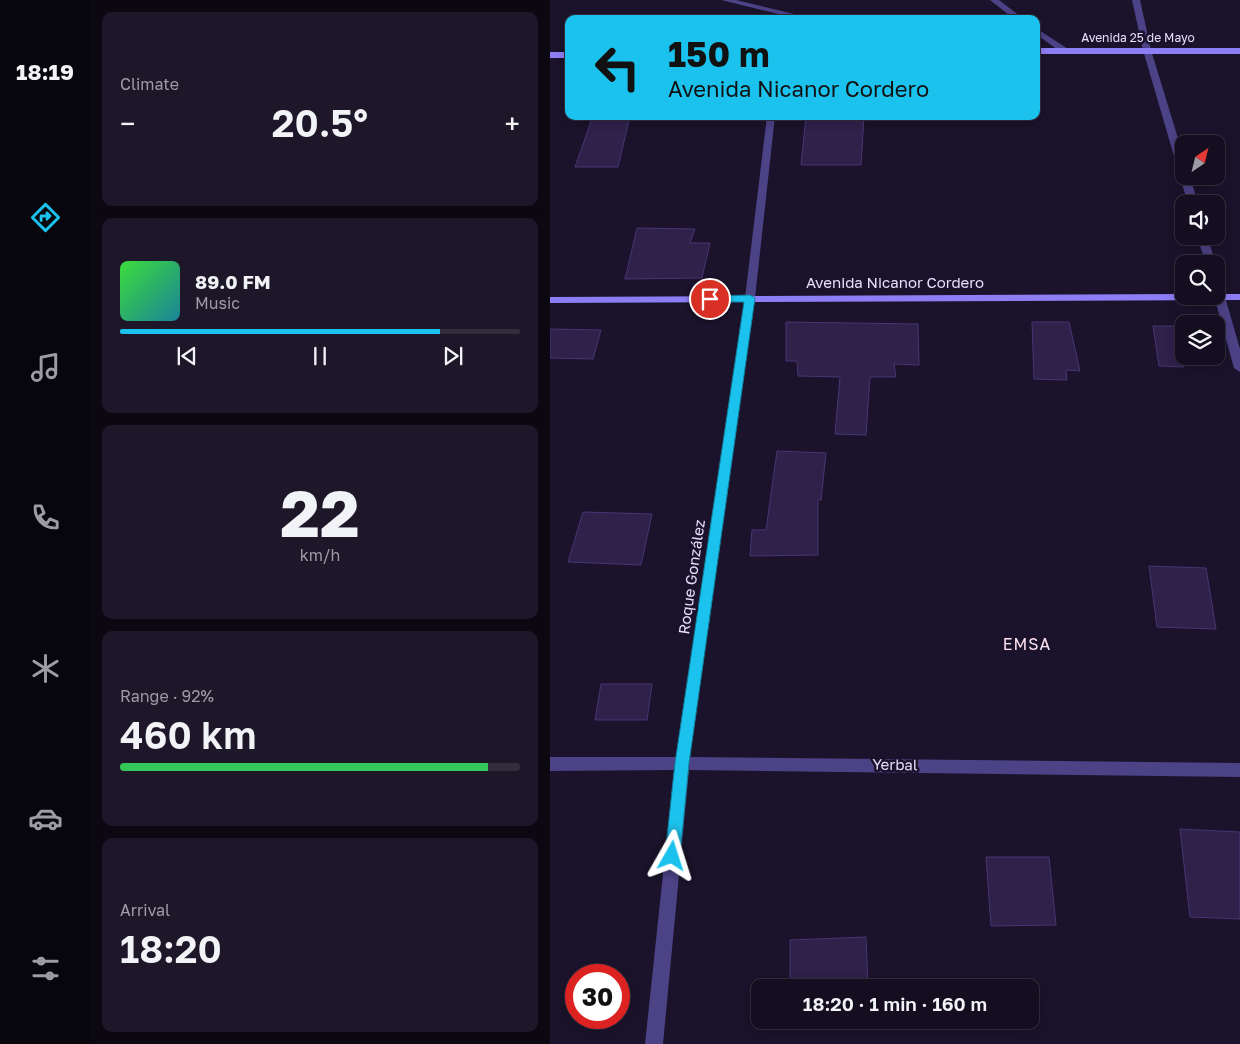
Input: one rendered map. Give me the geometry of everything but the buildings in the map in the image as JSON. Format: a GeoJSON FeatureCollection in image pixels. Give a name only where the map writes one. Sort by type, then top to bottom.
{"type":"FeatureCollection","features":[{"type":"Feature","properties":{"kind":"main road","name":"Avenida 25 de Mayo"},"geometry":{"type":"LineString","coordinates":[[1040,51],[1240,51]]}},
{"type":"Feature","properties":{"kind":"main road"},"geometry":{"type":"LineString","coordinates":[[550,55],[565,55]]}},
{"type":"Feature","properties":{"kind":"main road","name":"Avenida Nicanor Cordero"},"geometry":{"type":"LineString","coordinates":[[550,300],[1175,297]]}},
{"type":"Feature","properties":{"kind":"main road","name":"Avenida Nicanor Cordero"},"geometry":{"type":"LineString","coordinates":[[1225,297],[1240,297]]}},
{"type":"Feature","properties":{"kind":"street"},"geometry":{"type":"LineString","coordinates":[[725,0],[793,15]]}},
{"type":"Feature","properties":{"kind":"street"},"geometry":{"type":"LineString","coordinates":[[994,0],[1015,15]]}},
{"type":"Feature","properties":{"kind":"street"},"geometry":{"type":"LineString","coordinates":[[1136,0],[1147,50],[1175,145]]}},
{"type":"Feature","properties":{"kind":"street"},"geometry":{"type":"LineString","coordinates":[[1040,33],[1066,51]]}},
{"type":"Feature","properties":{"kind":"street","name":"Roque González"},"geometry":{"type":"LineString","coordinates":[[654,1044],[682,763],[750,298],[771,120]]}},
{"type":"Feature","properties":{"kind":"street"},"geometry":{"type":"LineString","coordinates":[[1222,305],[1240,368]]}},
{"type":"Feature","properties":{"kind":"street","name":"Yerbal"},"geometry":{"type":"LineString","coordinates":[[550,764],[682,763],[1240,770]]}},
{"type":"Feature","properties":{"kind":"district","name":"EMSA"},"geometry":{"type":"Point","coordinates":[1027,644]}},
{"type":"Feature","properties":{"kind":"route"},"geometry":{"type":"LineString","coordinates":[[672,856],[682,763],[750,298],[710,299]]}}]}
